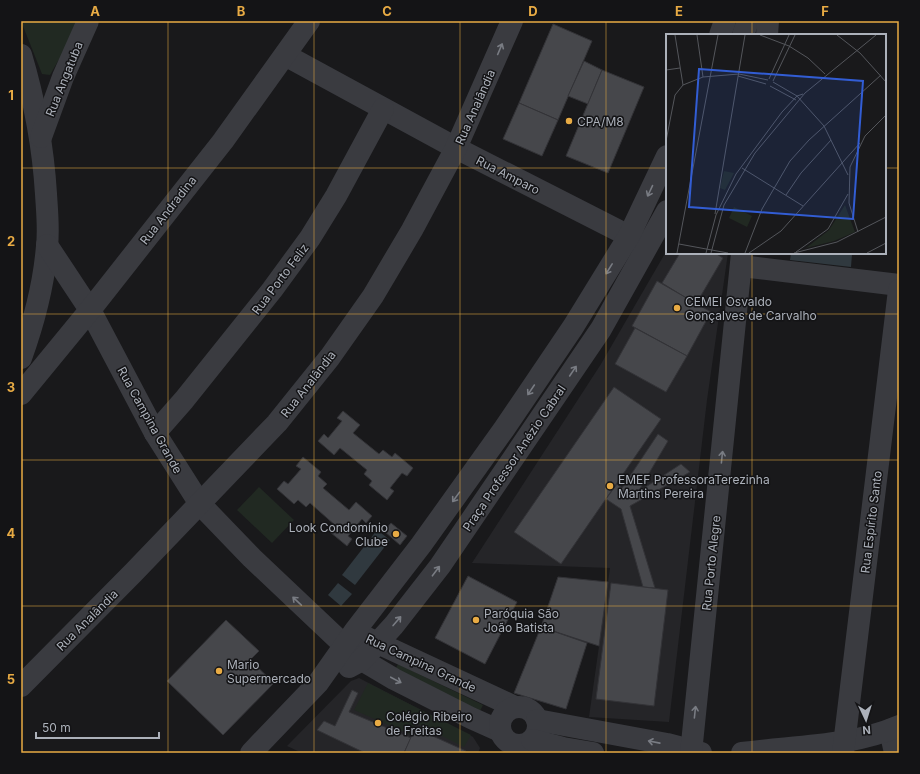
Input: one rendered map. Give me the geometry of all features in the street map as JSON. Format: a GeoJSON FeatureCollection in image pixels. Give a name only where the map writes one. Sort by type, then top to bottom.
{"type":"FeatureCollection","features":[{"type":"Feature","properties":{"kind":"street","name":"Rua Angatuba"},"geometry":{"type":"LineString","coordinates":[[41,137],[63,77],[88,21]]}},
{"type":"Feature","properties":{"kind":"street","name":"Rua Andradina"},"geometry":{"type":"LineString","coordinates":[[21,394],[90,310],[223,141],[309,21]]}},
{"type":"Feature","properties":{"kind":"street","name":"Rua Analândia"},"geometry":{"type":"LineString","coordinates":[[21,686],[200,504],[277,423],[330,356],[373,296],[412,230],[456,148],[512,21]]}},
{"type":"Feature","properties":{"kind":"street"},"geometry":{"type":"LineString","coordinates":[[720,34],[725,21]]}},
{"type":"Feature","properties":{"kind":"street"},"geometry":{"type":"LineString","coordinates":[[743,34],[748,21]]}},
{"type":"Feature","properties":{"kind":"street"},"geometry":{"type":"LineString","coordinates":[[767,34],[768,21]]}},
{"type":"Feature","properties":{"kind":"street"},"geometry":{"type":"LineString","coordinates":[[21,54],[31,90],[41,137],[47,208],[47,245],[41,287],[35,314],[21,358]]}},
{"type":"Feature","properties":{"kind":"street","name":"Rua Amparo"},"geometry":{"type":"LineString","coordinates":[[285,55],[456,148],[649,245]]}},
{"type":"Feature","properties":{"kind":"street","name":"Rua Porto Feliz"},"geometry":{"type":"LineString","coordinates":[[155,433],[184,400],[267,296],[310,238],[336,196],[383,109]]}},
{"type":"Feature","properties":{"kind":"street","name":"Praça Professor Anézio Cabral"},"geometry":{"type":"LineString","coordinates":[[318,683],[349,639],[421,545],[573,327],[629,236],[666,158]]}},
{"type":"Feature","properties":{"kind":"street","name":"Praça Professor Anézio Cabral"},"geometry":{"type":"LineString","coordinates":[[362,660],[399,619],[440,566],[601,329],[666,213]]}},
{"type":"Feature","properties":{"kind":"street","name":"Rua Campina Grande"},"geometry":{"type":"LineString","coordinates":[[47,245],[90,310],[155,433],[200,504],[252,558],[326,627],[349,639],[377,642],[515,707]]}},
{"type":"Feature","properties":{"kind":"street"},"geometry":{"type":"LineString","coordinates":[[742,260],[899,285]]}},
{"type":"Feature","properties":{"kind":"street","name":"Rua Porto Alegre"},"geometry":{"type":"LineString","coordinates":[[695,752],[742,260]]}},
{"type":"Feature","properties":{"kind":"street","name":"Rua Espírito Santo"},"geometry":{"type":"LineString","coordinates":[[843,747],[899,290]]}},
{"type":"Feature","properties":{"kind":"street","name":"Rua Campina Grande"},"geometry":{"type":"LineString","coordinates":[[349,639],[362,660],[394,679],[472,718],[499,740]]}},
{"type":"Feature","properties":{"kind":"street"},"geometry":{"type":"LineString","coordinates":[[251,753],[318,683],[362,660]]}},
{"type":"Feature","properties":{"kind":"street"},"geometry":{"type":"LineString","coordinates":[[528,739],[531,710],[515,707],[504,713],[500,724],[499,740],[512,743],[528,739],[667,744],[695,752]]}},
{"type":"Feature","properties":{"kind":"street"},"geometry":{"type":"LineString","coordinates":[[742,753],[843,747],[895,728],[895,753]]}},
{"type":"Feature","properties":{"kind":"street"},"geometry":{"type":"LineString","coordinates":[[528,739],[563,748],[593,753]]}},
{"type":"Feature","properties":{"kind":"shaded area"},"geometry":{"type":"Polygon","coordinates":[[[21,21],[81,21],[50,75],[42,74],[21,21]]]}},
{"type":"Feature","properties":{"kind":"shaded area","name":"EMEF ProfessoraTerezinha Martins Pereira"},"geometry":{"type":"Polygon","coordinates":[[[666,252],[666,254],[728,254],[707,400],[669,722],[589,717],[610,568],[472,563],[601,364],[666,252]]]}},
{"type":"Feature","properties":{"kind":"shaded area"},"geometry":{"type":"Polygon","coordinates":[[[791,254],[852,254],[851,267],[790,260],[791,254]]]}},
{"type":"Feature","properties":{"kind":"shaded area"},"geometry":{"type":"Polygon","coordinates":[[[259,487],[294,520],[272,543],[237,510],[259,487]]]}},
{"type":"Feature","properties":{"kind":"shaded area"},"geometry":{"type":"Polygon","coordinates":[[[377,530],[390,540],[355,585],[342,575],[377,530]]]}},
{"type":"Feature","properties":{"kind":"shaded area"},"geometry":{"type":"Polygon","coordinates":[[[338,583],[352,594],[341,606],[328,595],[338,583]]]}},
{"type":"Feature","properties":{"kind":"shaded area"},"geometry":{"type":"Polygon","coordinates":[[[398,664],[483,705],[480,711],[395,670],[398,664]]]}},
{"type":"Feature","properties":{"kind":"shaded area","name":"Colégio Ribeiro de Freitas"},"geometry":{"type":"Polygon","coordinates":[[[359,678],[473,737],[480,748],[478,753],[302,753],[287,746],[351,681],[359,678]]]}},
{"type":"Feature","properties":{"kind":"shaded area"},"geometry":{"type":"Polygon","coordinates":[[[368,683],[471,735],[464,747],[416,723],[409,734],[354,710],[368,683]]]}},
{"type":"Feature","properties":{"kind":"building"},"geometry":{"type":"Polygon","coordinates":[[[553,24],[592,41],[558,120],[519,103],[553,24]]]}},
{"type":"Feature","properties":{"kind":"building"},"geometry":{"type":"Polygon","coordinates":[[[584,61],[602,70],[588,104],[568,96],[584,61]]]}},
{"type":"Feature","properties":{"kind":"building"},"geometry":{"type":"Polygon","coordinates":[[[602,70],[644,87],[608,173],[566,156],[602,70]]]}},
{"type":"Feature","properties":{"kind":"building"},"geometry":{"type":"Polygon","coordinates":[[[519,103],[558,120],[542,156],[503,139],[519,103]]]}},
{"type":"Feature","properties":{"kind":"building"},"geometry":{"type":"Polygon","coordinates":[[[679,254],[717,254],[723,258],[696,304],[662,283],[679,254]]]}},
{"type":"Feature","properties":{"kind":"building"},"geometry":{"type":"Polygon","coordinates":[[[657,281],[711,312],[687,356],[632,326],[657,281]]]}},
{"type":"Feature","properties":{"kind":"building"},"geometry":{"type":"Polygon","coordinates":[[[635,328],[687,356],[666,392],[615,364],[635,328]]]}},
{"type":"Feature","properties":{"kind":"building"},"geometry":{"type":"Polygon","coordinates":[[[614,387],[661,419],[561,564],[514,532],[614,387]]]}},
{"type":"Feature","properties":{"kind":"building"},"geometry":{"type":"Polygon","coordinates":[[[343,411],[360,425],[353,433],[379,454],[383,450],[392,457],[395,453],[413,468],[407,476],[402,473],[390,488],[394,491],[387,500],[369,485],[372,481],[364,474],[367,470],[340,448],[334,455],[318,441],[324,434],[328,438],[342,421],[337,418],[343,411]]]}},
{"type":"Feature","properties":{"kind":"building"},"geometry":{"type":"Polygon","coordinates":[[[658,434],[668,441],[638,492],[681,464],[690,472],[630,506],[655,588],[643,587],[621,509],[606,499],[617,484],[622,488],[658,434]]]}},
{"type":"Feature","properties":{"kind":"building"},"geometry":{"type":"Polygon","coordinates":[[[303,457],[321,472],[318,476],[327,484],[323,488],[349,510],[356,502],[372,516],[366,523],[362,519],[348,536],[352,539],[347,546],[330,532],[336,526],[310,503],[306,507],[298,500],[294,504],[277,489],[284,481],[288,484],[301,469],[296,466],[303,457]]]}},
{"type":"Feature","properties":{"kind":"building","name":"Look Condomínio Clube"},"geometry":{"type":"Polygon","coordinates":[[[391,523],[407,536],[400,545],[384,531],[391,523]]]}},
{"type":"Feature","properties":{"kind":"building","name":"Paróquia São João Batista"},"geometry":{"type":"Polygon","coordinates":[[[468,576],[517,602],[485,664],[435,638],[468,576]]]}},
{"type":"Feature","properties":{"kind":"building"},"geometry":{"type":"Polygon","coordinates":[[[558,577],[608,582],[599,646],[541,627],[558,577]]]}},
{"type":"Feature","properties":{"kind":"building"},"geometry":{"type":"Polygon","coordinates":[[[611,583],[668,590],[654,706],[596,699],[611,583]]]}},
{"type":"Feature","properties":{"kind":"building","name":"Mario Supermercado"},"geometry":{"type":"Polygon","coordinates":[[[226,620],[259,651],[250,660],[274,683],[223,735],[167,681],[226,620]]]}},
{"type":"Feature","properties":{"kind":"building"},"geometry":{"type":"Polygon","coordinates":[[[541,627],[587,643],[566,709],[514,693],[541,627]]]}},
{"type":"Feature","properties":{"kind":"building"},"geometry":{"type":"Polygon","coordinates":[[[352,690],[358,693],[349,712],[411,738],[404,753],[363,753],[317,730],[324,721],[335,726],[352,690]]]}},
{"type":"Feature","properties":{"kind":"building"},"geometry":{"type":"Polygon","coordinates":[[[415,728],[466,751],[465,753],[404,753],[415,728]]]}},
{"type":"Feature","properties":{"kind":"place","name":"CPA/M8"},"geometry":{"type":"Point","coordinates":[569,121]}},
{"type":"Feature","properties":{"kind":"place","name":"CEMEI Osvaldo Gonçalves de Carvalho"},"geometry":{"type":"Point","coordinates":[677,308]}},
{"type":"Feature","properties":{"kind":"place","name":"EMEF ProfessoraTerezinha Martins Pereira"},"geometry":{"type":"Point","coordinates":[610,486]}},
{"type":"Feature","properties":{"kind":"place","name":"Look Condomínio Clube"},"geometry":{"type":"Point","coordinates":[396,534]}},
{"type":"Feature","properties":{"kind":"place","name":"Paróquia São João Batista"},"geometry":{"type":"Point","coordinates":[476,620]}},
{"type":"Feature","properties":{"kind":"place","name":"Mario Supermercado"},"geometry":{"type":"Point","coordinates":[219,671]}},
{"type":"Feature","properties":{"kind":"place","name":"Colégio Ribeiro de Freitas"},"geometry":{"type":"Point","coordinates":[378,723]}}]}
